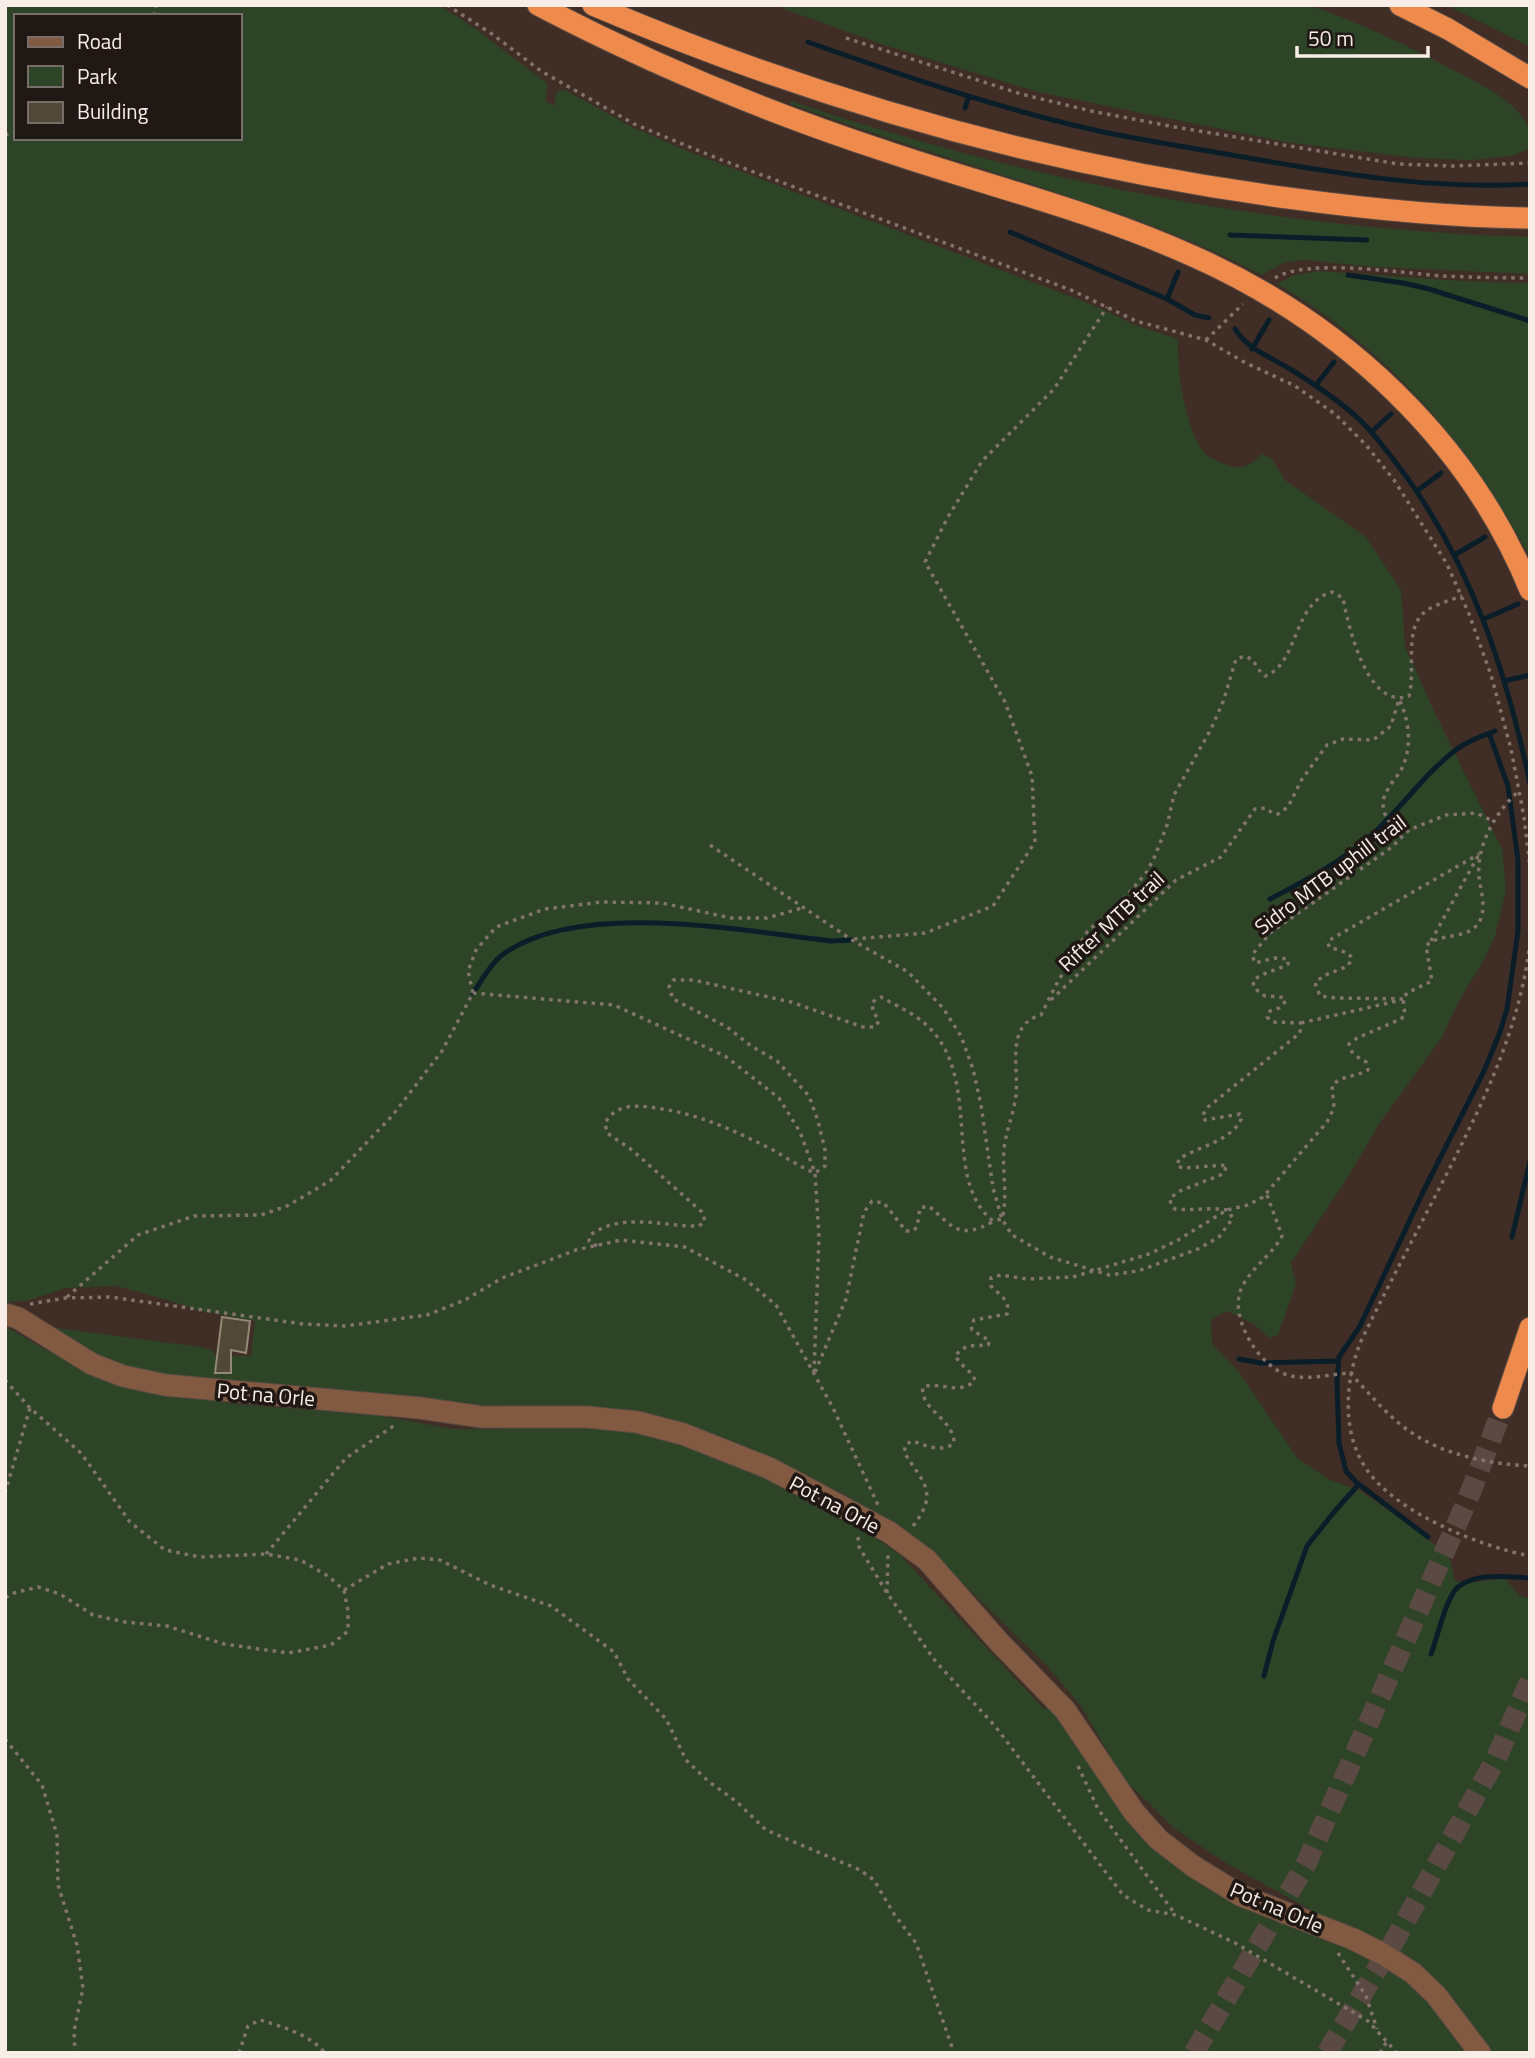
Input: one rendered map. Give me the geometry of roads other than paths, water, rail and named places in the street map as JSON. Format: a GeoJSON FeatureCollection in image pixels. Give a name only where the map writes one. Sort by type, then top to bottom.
{"type":"FeatureCollection","features":[{"type":"Feature","properties":{"kind":"highway"},"geometry":{"type":"LineString","coordinates":[[538,5],[707,85],[883,151],[1150,239],[1205,262],[1279,300],[1355,355],[1390,386],[1423,421],[1480,495],[1505,535],[1530,590]]}},
{"type":"Feature","properties":{"kind":"highway"},"geometry":{"type":"LineString","coordinates":[[593,5],[783,80],[898,116],[1053,156],[1237,191],[1330,204],[1423,213],[1530,218]]}},
{"type":"Feature","properties":{"kind":"highway"},"geometry":{"type":"LineString","coordinates":[[1400,5],[1448,29],[1530,78]]}},
{"type":"Feature","properties":{"kind":"highway"},"geometry":{"type":"LineString","coordinates":[[1503,1408],[1525,1355],[1530,1328]]}},
{"type":"Feature","properties":{"kind":"street","name":"Pot na Orle"},"geometry":{"type":"LineString","coordinates":[[13,1310],[18,1318],[92,1364],[123,1376],[165,1385],[420,1408],[482,1417],[587,1417],[637,1422],[683,1434],[758,1463],[895,1537],[927,1560],[999,1642],[1065,1710],[1134,1812],[1158,1839],[1193,1866],[1240,1895],[1383,1954],[1413,1973],[1437,1995],[1480,2053]]}},
{"type":"Feature","properties":{"kind":"waterway"},"geometry":{"type":"LineString","coordinates":[[808,42],[956,92],[1108,133],[1293,166],[1394,180],[1462,185],[1530,184]]}},
{"type":"Feature","properties":{"kind":"waterway"},"geometry":{"type":"LineString","coordinates":[[965,108],[969,96]]}},
{"type":"Feature","properties":{"kind":"waterway"},"geometry":{"type":"LineString","coordinates":[[1010,232],[1167,299],[1195,315],[1209,318]]}},
{"type":"Feature","properties":{"kind":"waterway"},"geometry":{"type":"LineString","coordinates":[[1230,235],[1367,240]]}},
{"type":"Feature","properties":{"kind":"waterway"},"geometry":{"type":"LineString","coordinates":[[1167,299],[1178,272]]}},
{"type":"Feature","properties":{"kind":"waterway"},"geometry":{"type":"LineString","coordinates":[[1348,275],[1429,289],[1530,321]]}},
{"type":"Feature","properties":{"kind":"waterway"},"geometry":{"type":"LineString","coordinates":[[1252,349],[1269,320]]}},
{"type":"Feature","properties":{"kind":"waterway"},"geometry":{"type":"LineString","coordinates":[[1235,329],[1253,348],[1314,384],[1358,419],[1391,456],[1427,507],[1467,582],[1498,661],[1530,784]]}},
{"type":"Feature","properties":{"kind":"waterway"},"geometry":{"type":"LineString","coordinates":[[1316,385],[1334,362]]}},
{"type":"Feature","properties":{"kind":"waterway"},"geometry":{"type":"LineString","coordinates":[[1371,432],[1391,414]]}},
{"type":"Feature","properties":{"kind":"waterway"},"geometry":{"type":"LineString","coordinates":[[1417,491],[1441,473]]}},
{"type":"Feature","properties":{"kind":"waterway"},"geometry":{"type":"LineString","coordinates":[[1456,554],[1485,537]]}},
{"type":"Feature","properties":{"kind":"waterway"},"geometry":{"type":"LineString","coordinates":[[1484,619],[1518,604]]}},
{"type":"Feature","properties":{"kind":"waterway"},"geometry":{"type":"LineString","coordinates":[[1504,681],[1530,675]]}},
{"type":"Feature","properties":{"kind":"waterway"},"geometry":{"type":"LineString","coordinates":[[1270,899],[1350,852],[1385,823],[1446,758],[1466,743],[1495,731]]}},
{"type":"Feature","properties":{"kind":"waterway"},"geometry":{"type":"LineString","coordinates":[[1428,1537],[1356,1482],[1346,1471],[1339,1443],[1337,1382],[1339,1357],[1360,1326],[1484,1071],[1507,1009],[1518,931],[1518,860],[1508,786],[1489,733]]}},
{"type":"Feature","properties":{"kind":"waterway"},"geometry":{"type":"LineString","coordinates":[[473,993],[502,955],[534,938],[573,928],[616,923],[662,923],[832,941],[852,940]]}},
{"type":"Feature","properties":{"kind":"waterway"},"geometry":{"type":"LineString","coordinates":[[1512,1237],[1530,1161]]}},
{"type":"Feature","properties":{"kind":"waterway"},"geometry":{"type":"LineString","coordinates":[[1239,1359],[1261,1363],[1338,1361]]}},
{"type":"Feature","properties":{"kind":"waterway"},"geometry":{"type":"LineString","coordinates":[[1264,1676],[1273,1641],[1307,1546],[1359,1484]]}},
{"type":"Feature","properties":{"kind":"waterway"},"geometry":{"type":"LineString","coordinates":[[1431,1654],[1446,1609],[1458,1587],[1483,1577],[1530,1578]]}},
{"type":"Feature","properties":{"kind":"tunnel"},"geometry":{"type":"LineString","coordinates":[[1194,2053],[1306,1864],[1467,1501],[1503,1408]]}},
{"type":"Feature","properties":{"kind":"tunnel"},"geometry":{"type":"LineString","coordinates":[[1327,2053],[1397,1936],[1496,1759],[1530,1681]]}}]}
